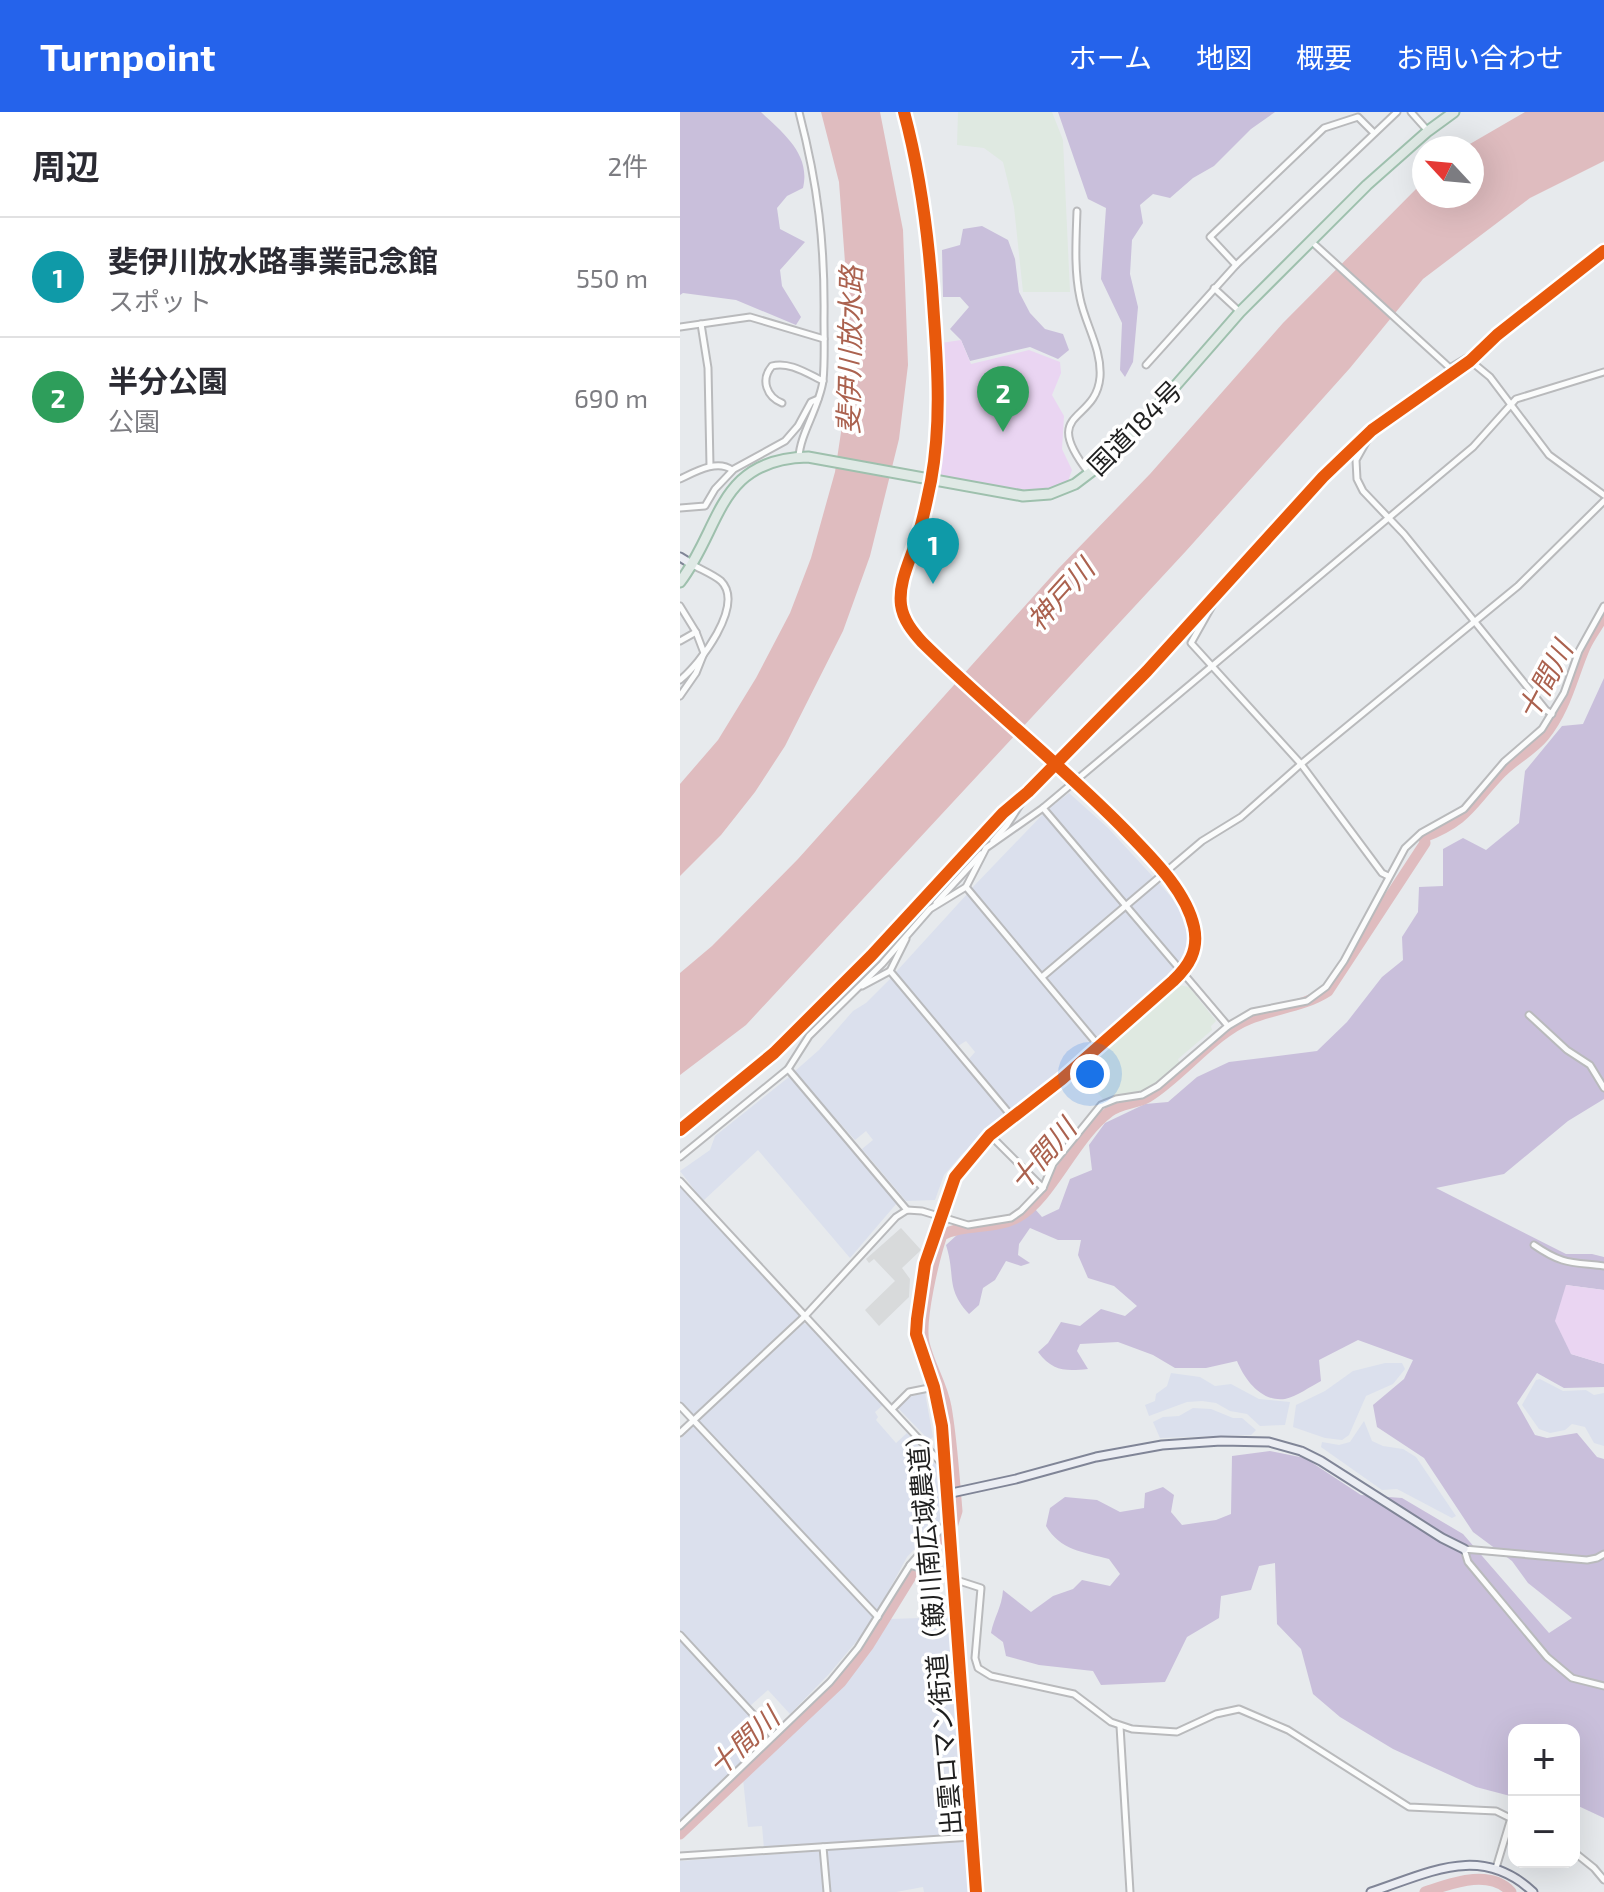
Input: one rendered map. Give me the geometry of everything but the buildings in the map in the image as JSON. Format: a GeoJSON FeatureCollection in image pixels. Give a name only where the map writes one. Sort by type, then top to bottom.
{"type":"FeatureCollection","features":[{"type":"Feature","properties":{"kind":"highway","name":"国道184号"},"geometry":{"type":"LineString","coordinates":[[680,582],[693,565],[729,492],[751,474],[770,464],[804,457],[1023,496],[1038,496],[1075,484],[1089,474],[1164,399],[1240,312],[1314,244],[1367,185],[1454,112]]}},
{"type":"Feature","properties":{"kind":"street"},"geometry":{"type":"LineString","coordinates":[[799,112],[823,231],[823,381],[819,399],[799,446],[804,457]]}},
{"type":"Feature","properties":{"kind":"street"},"geometry":{"type":"LineString","coordinates":[[904,112],[922,187],[939,387],[938,428],[931,479],[919,533],[902,582],[901,606],[910,628],[940,660],[1075,781],[1165,874],[1194,927],[1193,954],[1182,973]]}},
{"type":"Feature","properties":{"kind":"street"},"geometry":{"type":"LineString","coordinates":[[1146,365],[1236,265],[1397,112]]}},
{"type":"Feature","properties":{"kind":"street"},"geometry":{"type":"LineString","coordinates":[[1411,112],[1428,131]]}},
{"type":"Feature","properties":{"kind":"street"},"geometry":{"type":"LineString","coordinates":[[1236,265],[1210,237],[1324,128],[1358,117],[1374,133]]}},
{"type":"Feature","properties":{"kind":"street"},"geometry":{"type":"LineString","coordinates":[[1077,211],[1076,277],[1080,302],[1097,350],[1100,381],[1072,420],[1068,434],[1071,450],[1089,474]]}},
{"type":"Feature","properties":{"kind":"street"},"geometry":{"type":"LineString","coordinates":[[1042,977],[1202,841],[1241,817],[1518,586],[1604,498],[1549,455],[1490,377],[1467,358],[1450,368],[1314,244]]}},
{"type":"Feature","properties":{"kind":"street"},"geometry":{"type":"LineString","coordinates":[[680,1157],[788,1069],[809,1036],[910,932],[1007,825],[1052,760],[1108,712],[1323,477],[1372,430],[1470,361],[1497,335],[1604,251]]}},
{"type":"Feature","properties":{"kind":"street"},"geometry":{"type":"LineString","coordinates":[[1214,288],[1240,312]]}},
{"type":"Feature","properties":{"kind":"street"},"geometry":{"type":"LineString","coordinates":[[680,327],[750,317],[824,339]]}},
{"type":"Feature","properties":{"kind":"street"},"geometry":{"type":"LineString","coordinates":[[701,324],[708,368],[710,466]]}},
{"type":"Feature","properties":{"kind":"street"},"geometry":{"type":"LineString","coordinates":[[782,403],[773,400],[767,389],[765,379],[772,366],[788,366],[823,381]]}},
{"type":"Feature","properties":{"kind":"street"},"geometry":{"type":"LineString","coordinates":[[930,909],[966,887],[986,848],[1043,808],[1473,447],[1516,399],[1604,372]]}},
{"type":"Feature","properties":{"kind":"street"},"geometry":{"type":"LineString","coordinates":[[680,508],[705,506],[732,470],[785,441],[798,426],[811,402],[819,399]]}},
{"type":"Feature","properties":{"kind":"street"},"geometry":{"type":"LineString","coordinates":[[1372,430],[1356,460],[1357,479],[1363,491],[1552,714]]}},
{"type":"Feature","properties":{"kind":"street"},"geometry":{"type":"LineString","coordinates":[[680,479],[710,466],[727,466],[732,470]]}},
{"type":"Feature","properties":{"kind":"street"},"geometry":{"type":"LineString","coordinates":[[680,557],[723,583],[729,601],[726,614],[696,673],[680,696]]}},
{"type":"Feature","properties":{"kind":"street"},"geometry":{"type":"LineString","coordinates":[[1217,596],[1191,643],[1301,764],[1382,873],[1388,876]]}},
{"type":"Feature","properties":{"kind":"street"},"geometry":{"type":"LineString","coordinates":[[680,606],[696,632],[704,653]]}},
{"type":"Feature","properties":{"kind":"street"},"geometry":{"type":"LineString","coordinates":[[680,1433],[805,1316],[896,1217],[907,1210],[922,1211],[968,1225],[1011,1218],[1043,1188],[1053,1164],[1101,1105],[1142,1095],[1228,1026],[1252,1012],[1307,1001],[1326,987],[1344,961],[1388,876],[1412,840],[1464,809],[1494,773],[1528,743],[1552,714],[1564,693],[1579,651],[1604,606]]}},
{"type":"Feature","properties":{"kind":"street"},"geometry":{"type":"LineString","coordinates":[[680,641],[696,632]]}},
{"type":"Feature","properties":{"kind":"street"},"geometry":{"type":"LineString","coordinates":[[680,680],[704,653]]}},
{"type":"Feature","properties":{"kind":"street"},"geometry":{"type":"LineString","coordinates":[[680,1130],[774,1053],[871,956],[1003,813],[1028,792]]}},
{"type":"Feature","properties":{"kind":"street"},"geometry":{"type":"LineString","coordinates":[[1043,808],[1228,1026]]}},
{"type":"Feature","properties":{"kind":"street"},"geometry":{"type":"LineString","coordinates":[[966,887],[1098,1045]]}},
{"type":"Feature","properties":{"kind":"street"},"geometry":{"type":"LineString","coordinates":[[857,988],[890,971],[910,932]]}},
{"type":"Feature","properties":{"kind":"street"},"geometry":{"type":"LineString","coordinates":[[890,971],[1013,1118]]}},
{"type":"Feature","properties":{"kind":"street","name":"出雲ロマン街道（簸川南広域農道）"},"geometry":{"type":"LineString","coordinates":[[976,1892],[942,1426],[934,1387],[916,1334],[925,1264],[955,1177],[990,1135],[1062,1079],[1182,973]]}},
{"type":"Feature","properties":{"kind":"street"},"geometry":{"type":"LineString","coordinates":[[1529,1015],[1567,1050],[1590,1065],[1604,1088]]}},
{"type":"Feature","properties":{"kind":"street"},"geometry":{"type":"LineString","coordinates":[[788,1069],[907,1210]]}},
{"type":"Feature","properties":{"kind":"street"},"geometry":{"type":"LineString","coordinates":[[990,1135],[1043,1188]]}},
{"type":"Feature","properties":{"kind":"street"},"geometry":{"type":"LineString","coordinates":[[680,1181],[946,1467]]}},
{"type":"Feature","properties":{"kind":"street"},"geometry":{"type":"LineString","coordinates":[[1534,1245],[1561,1261],[1604,1266]]}},
{"type":"Feature","properties":{"kind":"street"},"geometry":{"type":"LineString","coordinates":[[892,1409],[909,1392],[934,1387]]}},
{"type":"Feature","properties":{"kind":"street"},"geometry":{"type":"LineString","coordinates":[[680,1406],[878,1617]]}},
{"type":"Feature","properties":{"kind":"street"},"geometry":{"type":"LineString","coordinates":[[947,1494],[1151,1446],[1221,1441],[1269,1442],[1301,1451],[1321,1461],[1464,1549],[1587,1560],[1604,1554]]}},
{"type":"Feature","properties":{"kind":"street"},"geometry":{"type":"LineString","coordinates":[[680,1826],[830,1682],[878,1617],[910,1565],[949,1520]]}},
{"type":"Feature","properties":{"kind":"street"},"geometry":{"type":"LineString","coordinates":[[1464,1549],[1468,1562],[1547,1657],[1572,1678],[1604,1686]]}},
{"type":"Feature","properties":{"kind":"street"},"geometry":{"type":"LineString","coordinates":[[910,1565],[981,1588],[975,1658],[978,1668],[991,1676],[1074,1694],[1120,1726],[1177,1732],[1205,1718],[1239,1709],[1288,1730],[1409,1807],[1496,1811],[1508,1817]]}},
{"type":"Feature","properties":{"kind":"street"},"geometry":{"type":"LineString","coordinates":[[680,1635],[773,1736]]}},
{"type":"Feature","properties":{"kind":"street"},"geometry":{"type":"LineString","coordinates":[[1120,1726],[1130,1892]]}},
{"type":"Feature","properties":{"kind":"street"},"geometry":{"type":"LineString","coordinates":[[1496,1868],[1508,1833]]}},
{"type":"Feature","properties":{"kind":"street"},"geometry":{"type":"LineString","coordinates":[[680,1856],[972,1837]]}},
{"type":"Feature","properties":{"kind":"street"},"geometry":{"type":"LineString","coordinates":[[823,1847],[827,1892]]}},
{"type":"Feature","properties":{"kind":"street"},"geometry":{"type":"LineString","coordinates":[[1580,1857],[1604,1880]]}},
{"type":"Feature","properties":{"kind":"street"},"geometry":{"type":"LineString","coordinates":[[1371,1892],[1459,1865],[1480,1864],[1511,1875],[1533,1892]]}},
{"type":"Feature","properties":{"kind":"shaded area"},"geometry":{"type":"Polygon","coordinates":[[[680,112],[761,112],[786,136],[799,155],[803,165],[803,188],[787,196],[777,208],[780,229],[805,242],[780,270],[782,286],[801,317],[796,325],[736,300],[680,295],[680,112]]]}},
{"type":"Feature","properties":{"kind":"shaded area"},"geometry":{"type":"Polygon","coordinates":[[[958,112],[1052,112],[1063,140],[1070,292],[1023,292],[1014,207],[1003,162],[984,148],[957,145],[958,112]]]}},
{"type":"Feature","properties":{"kind":"shaded area"},"geometry":{"type":"Polygon","coordinates":[[[1058,112],[1275,112],[1251,129],[1214,166],[1193,178],[1170,198],[1153,194],[1140,205],[1143,223],[1132,240],[1130,274],[1138,307],[1133,362],[1125,377],[1120,370],[1122,323],[1101,279],[1106,208],[1088,199],[1058,112]]]}},
{"type":"Feature","properties":{"kind":"shaded area"},"geometry":{"type":"Polygon","coordinates":[[[982,226],[1008,240],[1015,259],[1019,292],[1030,313],[1045,329],[1063,334],[1069,350],[1058,359],[1030,347],[970,361],[961,340],[950,329],[969,307],[960,297],[943,297],[942,250],[960,245],[963,229],[982,226]]]}},
{"type":"Feature","properties":{"kind":"shaded area"},"geometry":{"type":"Polygon","coordinates":[[[961,340],[971,364],[1029,350],[1060,362],[1061,373],[1052,395],[1064,416],[1062,449],[1072,470],[1067,484],[1032,492],[974,484],[941,475],[941,343],[961,340]]]}},
{"type":"Feature","properties":{"kind":"shaded area"},"geometry":{"type":"Polygon","coordinates":[[[1604,678],[1604,1099],[1568,1121],[1504,1174],[1436,1188],[1566,1254],[1604,1257],[1604,1290],[1566,1285],[1571,1354],[1604,1364],[1604,1387],[1564,1388],[1537,1373],[1517,1403],[1535,1435],[1547,1438],[1577,1433],[1597,1457],[1604,1459],[1604,1818],[1580,1807],[1580,1724],[1508,1724],[1508,1795],[1476,1787],[1393,1749],[1340,1717],[1313,1694],[1301,1649],[1277,1624],[1275,1563],[1259,1566],[1251,1590],[1221,1596],[1219,1618],[1187,1637],[1165,1682],[1101,1685],[1093,1671],[1039,1665],[1006,1656],[1003,1642],[991,1633],[1003,1590],[1031,1612],[1053,1596],[1073,1589],[1082,1580],[1110,1586],[1120,1574],[1109,1559],[1073,1549],[1058,1540],[1046,1526],[1050,1508],[1065,1497],[1097,1500],[1120,1512],[1144,1508],[1145,1493],[1163,1487],[1174,1495],[1171,1512],[1182,1525],[1216,1520],[1231,1514],[1232,1456],[1270,1451],[1305,1458],[1361,1495],[1402,1498],[1463,1534],[1549,1633],[1572,1618],[1528,1583],[1512,1561],[1473,1532],[1424,1458],[1377,1427],[1373,1405],[1404,1379],[1413,1360],[1358,1340],[1319,1360],[1321,1381],[1285,1399],[1261,1393],[1249,1382],[1237,1361],[1206,1368],[1175,1368],[1153,1355],[1118,1342],[1080,1344],[1077,1351],[1088,1369],[1060,1369],[1038,1352],[1048,1343],[1061,1322],[1080,1326],[1101,1309],[1125,1316],[1137,1306],[1114,1286],[1088,1278],[1078,1255],[1081,1240],[1058,1240],[1030,1228],[1019,1244],[1018,1255],[1030,1263],[1021,1266],[1006,1261],[995,1280],[983,1288],[979,1305],[969,1314],[954,1289],[946,1245],[958,1234],[1014,1223],[1035,1209],[1042,1217],[1059,1209],[1070,1179],[1092,1170],[1089,1145],[1105,1123],[1145,1104],[1168,1102],[1197,1077],[1229,1062],[1317,1051],[1347,1022],[1382,977],[1403,960],[1402,937],[1418,912],[1419,887],[1443,886],[1443,849],[1463,838],[1486,850],[1519,823],[1525,771],[1562,726],[1583,724],[1604,678]]]}},
{"type":"Feature","properties":{"kind":"shaded area"},"geometry":{"type":"Polygon","coordinates":[[[1069,793],[1108,828],[1155,879],[1126,903],[1047,810],[1069,793]]]}},
{"type":"Feature","properties":{"kind":"shaded area"},"geometry":{"type":"Polygon","coordinates":[[[1044,813],[1122,906],[1043,974],[971,889],[1044,813]]]}},
{"type":"Feature","properties":{"kind":"shaded area"},"geometry":{"type":"Polygon","coordinates":[[[1158,882],[1187,921],[1190,936],[1179,966],[1129,907],[1158,882]]]}},
{"type":"Feature","properties":{"kind":"shaded area"},"geometry":{"type":"Polygon","coordinates":[[[968,893],[1094,1044],[1013,1112],[969,1059],[975,1052],[966,1041],[958,1046],[895,973],[968,893]]]}},
{"type":"Feature","properties":{"kind":"shaded area"},"geometry":{"type":"Polygon","coordinates":[[[1126,911],[1178,972],[1099,1040],[1047,977],[1126,911]]]}},
{"type":"Feature","properties":{"kind":"shaded area"},"geometry":{"type":"Polygon","coordinates":[[[891,978],[1007,1116],[962,1154],[944,1175],[935,1200],[906,1201],[862,1149],[873,1140],[866,1131],[855,1140],[794,1072],[819,1050],[853,1011],[866,1003],[891,978]]]}},
{"type":"Feature","properties":{"kind":"shaded area"},"geometry":{"type":"Polygon","coordinates":[[[1178,985],[1189,987],[1216,1021],[1211,1026],[1212,1030],[1178,1059],[1180,1063],[1147,1089],[1104,1100],[1081,1074],[1178,985]]]}},
{"type":"Feature","properties":{"kind":"shaded area"},"geometry":{"type":"Polygon","coordinates":[[[789,1077],[897,1203],[850,1258],[758,1150],[703,1201],[680,1171],[710,1150],[715,1136],[789,1077]]]}},
{"type":"Feature","properties":{"kind":"shaded area"},"geometry":{"type":"Polygon","coordinates":[[[680,1185],[799,1314],[799,1318],[694,1416],[680,1401],[680,1185]]]}},
{"type":"Feature","properties":{"kind":"shaded area"},"geometry":{"type":"Polygon","coordinates":[[[901,1228],[921,1250],[902,1268],[910,1279],[909,1297],[879,1326],[865,1310],[895,1281],[874,1259],[869,1263],[866,1259],[901,1228]]]}},
{"type":"Feature","properties":{"kind":"shaded area"},"geometry":{"type":"Polygon","coordinates":[[[1566,1285],[1604,1290],[1604,1364],[1571,1354],[1555,1321],[1566,1285]]]}},
{"type":"Feature","properties":{"kind":"shaded area"},"geometry":{"type":"Polygon","coordinates":[[[804,1323],[883,1405],[875,1412],[876,1420],[896,1443],[907,1433],[939,1468],[943,1514],[935,1528],[907,1557],[877,1612],[698,1421],[804,1323]]]}},
{"type":"Feature","properties":{"kind":"shaded area"},"geometry":{"type":"Polygon","coordinates":[[[1385,1363],[1402,1363],[1405,1369],[1393,1384],[1366,1396],[1349,1435],[1342,1440],[1325,1438],[1293,1427],[1296,1405],[1325,1391],[1353,1371],[1385,1363]]]}},
{"type":"Feature","properties":{"kind":"shaded area"},"geometry":{"type":"Polygon","coordinates":[[[1171,1373],[1200,1377],[1215,1386],[1231,1384],[1259,1399],[1290,1402],[1285,1425],[1260,1426],[1247,1414],[1202,1401],[1187,1402],[1149,1416],[1145,1405],[1155,1401],[1156,1394],[1167,1386],[1171,1373]]]}},
{"type":"Feature","properties":{"kind":"shaded area"},"geometry":{"type":"Polygon","coordinates":[[[1540,1379],[1563,1391],[1586,1390],[1594,1395],[1604,1393],[1604,1446],[1594,1443],[1585,1427],[1572,1424],[1565,1430],[1550,1433],[1539,1429],[1522,1405],[1536,1380],[1540,1379]]]}},
{"type":"Feature","properties":{"kind":"shaded area"},"geometry":{"type":"Polygon","coordinates":[[[925,1393],[933,1437],[929,1440],[898,1408],[909,1397],[925,1393]]]}},
{"type":"Feature","properties":{"kind":"shaded area"},"geometry":{"type":"Polygon","coordinates":[[[1193,1408],[1211,1409],[1233,1418],[1242,1418],[1256,1430],[1251,1435],[1160,1438],[1153,1422],[1163,1417],[1179,1416],[1193,1408]]]}},
{"type":"Feature","properties":{"kind":"shaded area"},"geometry":{"type":"Polygon","coordinates":[[[1364,1421],[1372,1441],[1403,1449],[1416,1457],[1456,1516],[1452,1518],[1397,1489],[1382,1490],[1321,1447],[1322,1442],[1339,1445],[1350,1442],[1364,1421]]]}},
{"type":"Feature","properties":{"kind":"shaded area"},"geometry":{"type":"Polygon","coordinates":[[[695,1425],[873,1617],[829,1674],[790,1714],[768,1690],[750,1706],[680,1631],[680,1439],[695,1425]]]}},
{"type":"Feature","properties":{"kind":"shaded area"},"geometry":{"type":"Polygon","coordinates":[[[954,1617],[968,1833],[764,1849],[762,1826],[748,1827],[743,1779],[844,1686],[889,1619],[954,1617]]]}},
{"type":"Feature","properties":{"kind":"shaded area"},"geometry":{"type":"Polygon","coordinates":[[[680,1640],[768,1735],[680,1822],[680,1640]]]}},
{"type":"Feature","properties":{"kind":"shaded area"},"geometry":{"type":"Polygon","coordinates":[[[967,1840],[971,1892],[924,1892],[923,1887],[896,1892],[829,1892],[826,1849],[967,1840]]]}},
{"type":"Feature","properties":{"kind":"shaded area"},"geometry":{"type":"Polygon","coordinates":[[[821,1851],[825,1892],[680,1892],[680,1861],[821,1851]]]}},
{"type":"Feature","properties":{"kind":"water","name":"斐伊川放水路"},"geometry":{"type":"Polygon","coordinates":[[[821,112],[880,112],[903,230],[908,365],[899,439],[870,556],[843,631],[785,746],[755,792],[721,835],[680,876],[680,784],[718,740],[756,678],[790,613],[811,558],[835,472],[845,406],[847,289],[839,182],[821,112]]]}},
{"type":"Feature","properties":{"kind":"water","name":"神戸川"},"geometry":{"type":"Polygon","coordinates":[[[1525,112],[1604,112],[1604,161],[1530,198],[1423,279],[1350,368],[1186,551],[746,1025],[680,1075],[680,973],[712,946],[798,859],[1058,569],[1150,474],[1283,323],[1412,193],[1412,208],[1484,208],[1484,136],[1525,112]]]}},
{"type":"Feature","properties":{"kind":"waterway","name":"十間川"},"geometry":{"type":"LineString","coordinates":[[680,1834],[841,1682],[868,1646],[918,1565],[952,1527],[957,1511],[948,1420],[923,1333],[928,1289],[942,1235],[960,1229],[1000,1224],[1018,1217],[1041,1197],[1096,1123],[1109,1112],[1160,1089],[1236,1025],[1309,1001],[1328,991],[1425,843],[1424,837],[1459,818],[1503,770],[1533,747],[1552,726],[1585,647],[1604,615]]}},
{"type":"Feature","properties":{"kind":"waterway"},"geometry":{"type":"LineString","coordinates":[[1425,1892],[1457,1882],[1481,1879],[1502,1885],[1511,1892]]}},
{"type":"Feature","properties":{"kind":"cycle path"},"geometry":{"type":"LineString","coordinates":[[904,112],[916,162],[927,239],[938,399],[931,481],[902,587],[904,616],[922,642],[1078,784],[1148,854],[1184,901],[1195,935],[1191,957],[1179,975],[1062,1079],[990,1135],[955,1177],[925,1264],[916,1334],[934,1387],[942,1426],[976,1892]]}},
{"type":"Feature","properties":{"kind":"cycle path"},"geometry":{"type":"LineString","coordinates":[[680,1130],[774,1053],[871,956],[1003,813],[1028,792],[1147,671],[1323,477],[1372,430],[1470,361],[1497,335],[1604,251]]}},
{"type":"Feature","properties":{"kind":"place","name":"半分公園"},"geometry":{"type":"Point","coordinates":[1003,432]}},
{"type":"Feature","properties":{"kind":"place","name":"斐伊川放水路事業記念館"},"geometry":{"type":"Point","coordinates":[933,584]}}]}
